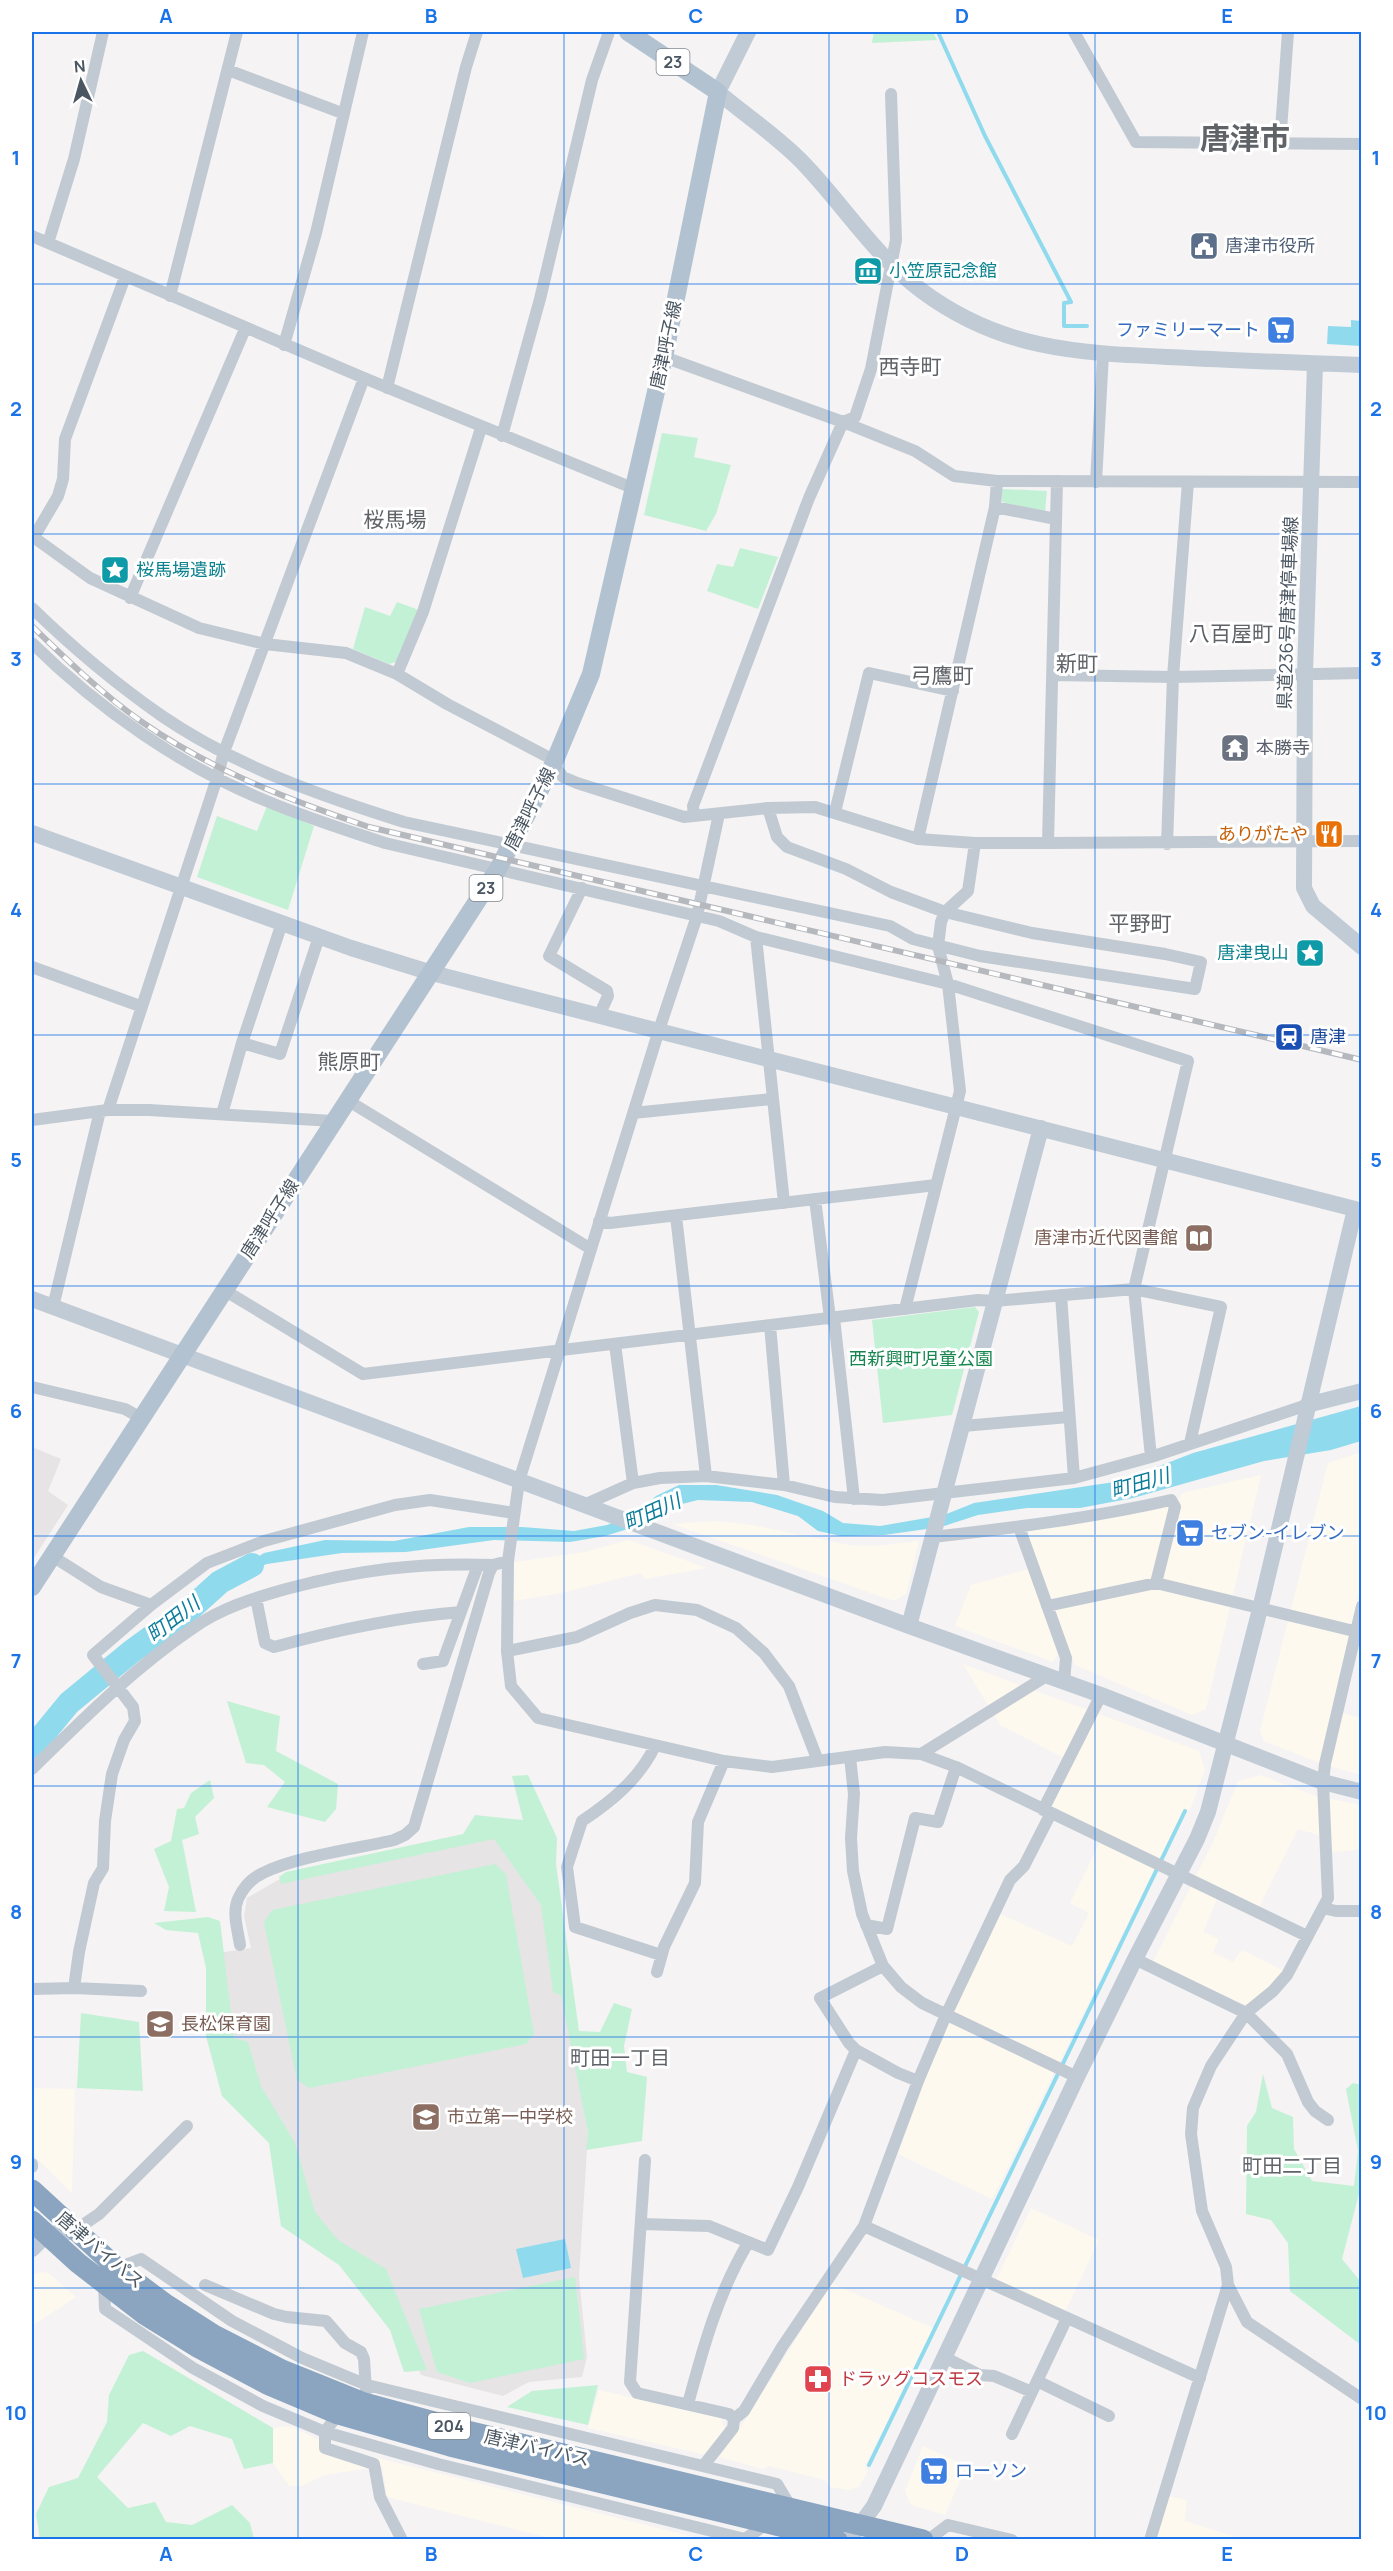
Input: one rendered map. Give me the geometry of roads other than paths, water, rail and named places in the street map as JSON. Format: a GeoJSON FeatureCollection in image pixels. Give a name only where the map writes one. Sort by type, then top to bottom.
{"type":"FeatureCollection","features":[{"type":"Feature","properties":{"kind":"highway","name":"唐津バイパス"},"geometry":{"type":"LineString","coordinates":[[32,2190],[74,2231],[144,2314],[199,2349],[267,2384],[338,2414],[450,2446],[837,2540]]}},
{"type":"Feature","properties":{"kind":"highway","name":"唐津バイパス"},"geometry":{"type":"LineString","coordinates":[[36,2235],[164,2303],[214,2335],[282,2370],[365,2394],[467,2431],[792,2509],[855,2532],[926,2540]]}},
{"type":"Feature","properties":{"kind":"main road","name":"23"},"geometry":{"type":"LineString","coordinates":[[628,32],[718,92]]}},
{"type":"Feature","properties":{"kind":"main road","name":"唐津呼子線"},"geometry":{"type":"LineString","coordinates":[[32,1587],[498,869],[553,765],[591,674],[664,357],[718,92]]}},
{"type":"Feature","properties":{"kind":"street"},"geometry":{"type":"LineString","coordinates":[[48,243],[74,159],[103,32]]}},
{"type":"Feature","properties":{"kind":"street"},"geometry":{"type":"LineString","coordinates":[[170,296],[237,32]]}},
{"type":"Feature","properties":{"kind":"street"},"geometry":{"type":"LineString","coordinates":[[284,345],[316,233],[342,112],[363,32]]}},
{"type":"Feature","properties":{"kind":"street"},"geometry":{"type":"LineString","coordinates":[[387,388],[466,67],[477,32]]}},
{"type":"Feature","properties":{"kind":"street"},"geometry":{"type":"LineString","coordinates":[[502,436],[540,299],[592,80],[609,32]]}},
{"type":"Feature","properties":{"kind":"street"},"geometry":{"type":"LineString","coordinates":[[748,32],[718,92],[804,163],[891,265],[950,311],[985,329],[1043,347],[1103,354],[1362,365]]}},
{"type":"Feature","properties":{"kind":"street"},"geometry":{"type":"LineString","coordinates":[[1074,32],[1136,142],[1362,144]]}},
{"type":"Feature","properties":{"kind":"street"},"geometry":{"type":"LineString","coordinates":[[1280,144],[1288,32]]}},
{"type":"Feature","properties":{"kind":"street"},"geometry":{"type":"LineString","coordinates":[[228,70],[342,112]]}},
{"type":"Feature","properties":{"kind":"street"},"geometry":{"type":"LineString","coordinates":[[694,816],[693,806],[805,509],[843,422],[855,417],[871,369],[896,230],[891,94]]}},
{"type":"Feature","properties":{"kind":"street"},"geometry":{"type":"LineString","coordinates":[[32,236],[245,329],[481,428],[635,489]]}},
{"type":"Feature","properties":{"kind":"street"},"geometry":{"type":"LineString","coordinates":[[125,277],[65,439],[63,479],[58,496],[33,537],[90,578],[130,598],[199,628],[265,644],[346,653],[397,674],[447,704],[548,757],[563,777],[684,817],[768,808],[815,807],[918,839],[975,843],[1167,844],[1362,841]]}},
{"type":"Feature","properties":{"kind":"street"},"geometry":{"type":"LineString","coordinates":[[130,598],[245,329]]}},
{"type":"Feature","properties":{"kind":"street"},"geometry":{"type":"LineString","coordinates":[[1096,482],[1103,354]]}},
{"type":"Feature","properties":{"kind":"street"},"geometry":{"type":"LineString","coordinates":[[664,357],[843,422],[915,451],[954,476],[997,481],[1362,482]]}},
{"type":"Feature","properties":{"kind":"street","name":"県道236号唐津停車場線"},"geometry":{"type":"LineString","coordinates":[[1315,364],[1305,674],[1304,888],[1313,906],[1362,947]]}},
{"type":"Feature","properties":{"kind":"street"},"geometry":{"type":"LineString","coordinates":[[53,1307],[104,1111],[224,752],[302,537],[364,378]]}},
{"type":"Feature","properties":{"kind":"street"},"geometry":{"type":"LineString","coordinates":[[397,674],[423,612],[481,428]]}},
{"type":"Feature","properties":{"kind":"street"},"geometry":{"type":"LineString","coordinates":[[918,839],[995,507],[997,481]]}},
{"type":"Feature","properties":{"kind":"street"},"geometry":{"type":"LineString","coordinates":[[1048,843],[1057,481]]}},
{"type":"Feature","properties":{"kind":"street"},"geometry":{"type":"LineString","coordinates":[[1167,844],[1173,677],[1188,482]]}},
{"type":"Feature","properties":{"kind":"street"},"geometry":{"type":"LineString","coordinates":[[995,507],[1056,519]]}},
{"type":"Feature","properties":{"kind":"street"},"geometry":{"type":"LineString","coordinates":[[32,608],[58,633],[127,690],[164,717],[224,752],[276,777],[341,803],[404,822],[890,926],[913,939],[980,956],[1195,989],[1201,962],[1032,933],[945,912],[891,892],[846,869],[787,847],[777,837],[768,808]]}},
{"type":"Feature","properties":{"kind":"street"},"geometry":{"type":"LineString","coordinates":[[32,643],[64,675],[116,715],[217,778],[268,802],[344,830],[385,843],[719,921],[756,937],[948,984],[1188,1060],[1134,1289],[1151,1456]]}},
{"type":"Feature","properties":{"kind":"street"},"geometry":{"type":"LineString","coordinates":[[835,812],[869,673],[953,691]]}},
{"type":"Feature","properties":{"kind":"street"},"geometry":{"type":"LineString","coordinates":[[1053,675],[1173,677],[1362,673]]}},
{"type":"Feature","properties":{"kind":"street"},"geometry":{"type":"LineString","coordinates":[[719,814],[697,916],[659,1030],[519,1481],[508,1561],[507,1651],[511,1686],[537,1718],[724,1761],[772,1767],[885,1752],[921,1754],[956,1767],[1307,1936]]}},
{"type":"Feature","properties":{"kind":"street"},"geometry":{"type":"LineString","coordinates":[[32,833],[319,937],[432,973],[1355,1209],[1260,1608],[1208,1812],[1197,1839],[1166,1869],[1135,1959],[1065,2072],[968,2274],[944,2357],[874,2506],[855,2532]]}},
{"type":"Feature","properties":{"kind":"street"},"geometry":{"type":"LineString","coordinates":[[905,1309],[960,1091],[948,984],[938,946],[945,912],[968,891],[975,843]]}},
{"type":"Feature","properties":{"kind":"street"},"geometry":{"type":"LineString","coordinates":[[582,888],[549,956],[607,991],[608,996],[599,1016]]}},
{"type":"Feature","properties":{"kind":"street"},"geometry":{"type":"LineString","coordinates":[[222,1114],[242,1043],[282,923]]}},
{"type":"Feature","properties":{"kind":"street"},"geometry":{"type":"LineString","coordinates":[[242,1043],[280,1054],[319,937]]}},
{"type":"Feature","properties":{"kind":"street"},"geometry":{"type":"LineString","coordinates":[[756,937],[771,1099],[784,1203]]}},
{"type":"Feature","properties":{"kind":"street"},"geometry":{"type":"LineString","coordinates":[[32,967],[140,1006]]}},
{"type":"Feature","properties":{"kind":"street"},"geometry":{"type":"LineString","coordinates":[[633,1113],[771,1099]]}},
{"type":"Feature","properties":{"kind":"street"},"geometry":{"type":"LineString","coordinates":[[347,1100],[591,1249]]}},
{"type":"Feature","properties":{"kind":"street"},"geometry":{"type":"LineString","coordinates":[[32,1120],[104,1111],[222,1114],[333,1121]]}},
{"type":"Feature","properties":{"kind":"street"},"geometry":{"type":"LineString","coordinates":[[909,1626],[1041,1128]]}},
{"type":"Feature","properties":{"kind":"street"},"geometry":{"type":"LineString","coordinates":[[600,1221],[610,1223],[676,1216],[936,1185]]}},
{"type":"Feature","properties":{"kind":"street"},"geometry":{"type":"LineString","coordinates":[[815,1199],[854,1499]]}},
{"type":"Feature","properties":{"kind":"street"},"geometry":{"type":"LineString","coordinates":[[676,1216],[706,1476]]}},
{"type":"Feature","properties":{"kind":"street"},"geometry":{"type":"LineString","coordinates":[[224,1290],[363,1374],[978,1300],[994,1301],[1134,1289],[1221,1307],[1190,1443]]}},
{"type":"Feature","properties":{"kind":"street"},"geometry":{"type":"LineString","coordinates":[[1061,1295],[1074,1478]]}},
{"type":"Feature","properties":{"kind":"street"},"geometry":{"type":"LineString","coordinates":[[32,1299],[1045,1677],[1101,1695],[1323,1782],[1362,1792]]}},
{"type":"Feature","properties":{"kind":"street"},"geometry":{"type":"LineString","coordinates":[[770,1325],[784,1485]]}},
{"type":"Feature","properties":{"kind":"street"},"geometry":{"type":"LineString","coordinates":[[615,1344],[633,1483]]}},
{"type":"Feature","properties":{"kind":"street"},"geometry":{"type":"LineString","coordinates":[[32,1387],[125,1409],[141,1418]]}},
{"type":"Feature","properties":{"kind":"street"},"geometry":{"type":"LineString","coordinates":[[589,1507],[633,1483],[660,1478],[706,1476],[784,1485],[854,1499],[884,1500],[1074,1478],[1362,1391]]}},
{"type":"Feature","properties":{"kind":"street"},"geometry":{"type":"LineString","coordinates":[[963,1426],[1069,1417]]}},
{"type":"Feature","properties":{"kind":"street"},"geometry":{"type":"LineString","coordinates":[[74,1988],[79,1952],[94,1883],[103,1868],[105,1821],[112,1774],[124,1740],[135,1721],[133,1707],[93,1655],[151,1605],[207,1563],[264,1541],[395,1505],[430,1500],[514,1513]]}},
{"type":"Feature","properties":{"kind":"street"},"geometry":{"type":"LineString","coordinates":[[932,1537],[1125,1511],[1172,1500],[1175,1507],[1156,1583]]}},
{"type":"Feature","properties":{"kind":"street"},"geometry":{"type":"LineString","coordinates":[[1019,1527],[1066,1658],[1064,1683]]}},
{"type":"Feature","properties":{"kind":"street"},"geometry":{"type":"LineString","coordinates":[[52,1556],[101,1587],[151,1605]]}},
{"type":"Feature","properties":{"kind":"street"},"geometry":{"type":"LineString","coordinates":[[32,1769],[119,1688],[194,1627],[225,1610],[256,1598],[337,1576],[386,1567],[452,1563],[494,1565],[508,1561]]}},
{"type":"Feature","properties":{"kind":"street"},"geometry":{"type":"LineString","coordinates":[[423,1664],[443,1661],[478,1565]]}},
{"type":"Feature","properties":{"kind":"street"},"geometry":{"type":"LineString","coordinates":[[240,1945],[235,1916],[237,1901],[245,1886],[261,1874],[281,1866],[394,1840],[405,1835],[414,1827],[489,1573],[494,1565]]}},
{"type":"Feature","properties":{"kind":"street"},"geometry":{"type":"LineString","coordinates":[[1047,1606],[1156,1583],[1359,1632]]}},
{"type":"Feature","properties":{"kind":"street"},"geometry":{"type":"LineString","coordinates":[[256,1598],[266,1643],[274,1647],[350,1627],[414,1615],[461,1612]]}},
{"type":"Feature","properties":{"kind":"street"},"geometry":{"type":"LineString","coordinates":[[507,1651],[578,1637],[630,1612],[655,1605],[697,1610],[736,1628],[764,1653],[789,1686],[818,1761]]}},
{"type":"Feature","properties":{"kind":"street"},"geometry":{"type":"LineString","coordinates":[[1362,1606],[1359,1632],[1325,1764],[1323,1782],[1328,1898],[1287,1975],[1273,1991],[1246,2013],[1211,2066],[1193,2108],[1191,2134],[1202,2211],[1226,2267],[1228,2285],[1247,2322],[1362,2399]]}},
{"type":"Feature","properties":{"kind":"street"},"geometry":{"type":"LineString","coordinates":[[921,1754],[1045,1677]]}},
{"type":"Feature","properties":{"kind":"street"},"geometry":{"type":"LineString","coordinates":[[704,2465],[733,2428],[734,2419],[744,2411],[782,2347],[864,2226],[918,2081],[946,2015],[1010,1880],[1024,1866],[1101,1695]]}},
{"type":"Feature","properties":{"kind":"street"},"geometry":{"type":"LineString","coordinates":[[655,1746],[646,1764],[633,1779],[606,1805],[582,1821],[567,1867],[575,1927],[661,1955]]}},
{"type":"Feature","properties":{"kind":"street"},"geometry":{"type":"LineString","coordinates":[[850,1757],[854,1794],[851,1838],[853,1871],[866,1925],[884,1966],[901,1987],[922,2003],[1065,2072]]}},
{"type":"Feature","properties":{"kind":"street"},"geometry":{"type":"LineString","coordinates":[[657,1972],[661,1955],[695,1883],[698,1822],[724,1761]]}},
{"type":"Feature","properties":{"kind":"street"},"geometry":{"type":"LineString","coordinates":[[866,1925],[886,1929],[915,1818],[938,1822],[956,1767]]}},
{"type":"Feature","properties":{"kind":"street"},"geometry":{"type":"LineString","coordinates":[[1323,1908],[1336,1911],[1362,1911]]}},
{"type":"Feature","properties":{"kind":"street"},"geometry":{"type":"LineString","coordinates":[[1135,1959],[1246,2013],[1287,2054],[1308,2102],[1315,2111],[1328,2120]]}},
{"type":"Feature","properties":{"kind":"street"},"geometry":{"type":"LineString","coordinates":[[884,1966],[820,1998],[856,2050],[918,2081]]}},
{"type":"Feature","properties":{"kind":"street"},"geometry":{"type":"LineString","coordinates":[[32,1989],[141,1991]]}},
{"type":"Feature","properties":{"kind":"street"},"geometry":{"type":"LineString","coordinates":[[641,2224],[709,2226],[768,2250],[798,2187],[856,2050]]}},
{"type":"Feature","properties":{"kind":"street"},"geometry":{"type":"LineString","coordinates":[[36,2235],[74,2231],[99,2214],[187,2126]]}},
{"type":"Feature","properties":{"kind":"street"},"geometry":{"type":"LineString","coordinates":[[645,2160],[630,2382],[638,2393],[729,2414],[734,2419]]}},
{"type":"Feature","properties":{"kind":"street"},"geometry":{"type":"LineString","coordinates":[[864,2226],[1200,2378]]}},
{"type":"Feature","properties":{"kind":"street"},"geometry":{"type":"LineString","coordinates":[[688,2404],[721,2295],[734,2266],[748,2243]]}},
{"type":"Feature","properties":{"kind":"street"},"geometry":{"type":"LineString","coordinates":[[110,2276],[105,2309],[134,2331],[193,2368],[263,2406],[325,2432],[438,2464],[745,2539],[768,2523]]}},
{"type":"Feature","properties":{"kind":"street"},"geometry":{"type":"LineString","coordinates":[[205,2285],[274,2314],[326,2321],[345,2343],[361,2352],[364,2359],[365,2394],[683,2460],[777,2484],[792,2509]]}},
{"type":"Feature","properties":{"kind":"street"},"geometry":{"type":"LineString","coordinates":[[1150,2540],[1228,2285]]}},
{"type":"Feature","properties":{"kind":"street"},"geometry":{"type":"LineString","coordinates":[[1012,2434],[1067,2318]]}},
{"type":"Feature","properties":{"kind":"street"},"geometry":{"type":"LineString","coordinates":[[944,2357],[980,2375],[994,2376],[1035,2387],[1109,2416]]}},
{"type":"Feature","properties":{"kind":"street"},"geometry":{"type":"LineString","coordinates":[[338,2414],[325,2432],[325,2448],[374,2464],[380,2497],[402,2540]]}},
{"type":"Feature","properties":{"kind":"street"},"geometry":{"type":"LineString","coordinates":[[676,2481],[683,2460]]}},
{"type":"Feature","properties":{"kind":"street"},"geometry":{"type":"LineString","coordinates":[[926,2540],[948,2525],[1012,2540]]}},
{"type":"Feature","properties":{"kind":"water"},"geometry":{"type":"Polygon","coordinates":[[[1351,320],[1361,321],[1361,346],[1327,344],[1328,326],[1351,327],[1351,320]]]}},
{"type":"Feature","properties":{"kind":"water"},"geometry":{"type":"Polygon","coordinates":[[[1361,1406],[1361,1441],[1331,1450],[1264,1461],[1133,1498],[1080,1508],[1027,1508],[978,1515],[941,1527],[884,1535],[841,1536],[818,1531],[798,1516],[752,1502],[698,1500],[682,1504],[657,1520],[605,1536],[570,1542],[494,1540],[406,1552],[342,1553],[267,1564],[219,1582],[264,1553],[325,1540],[394,1541],[469,1527],[522,1527],[574,1531],[607,1525],[640,1511],[656,1496],[679,1485],[716,1485],[777,1495],[823,1511],[843,1523],[880,1526],[944,1515],[974,1503],[1121,1481],[1193,1453],[1361,1406]]]}},
{"type":"Feature","properties":{"kind":"water"},"geometry":{"type":"Polygon","coordinates":[[[565,2239],[571,2268],[523,2278],[516,2249],[565,2239]]]}},
{"type":"Feature","properties":{"kind":"waterway"},"geometry":{"type":"LineString","coordinates":[[938,32],[985,136],[1071,302],[1064,303],[1064,326],[1087,326]]}},
{"type":"Feature","properties":{"kind":"waterway","name":"町田川"},"geometry":{"type":"LineString","coordinates":[[32,1748],[69,1703],[131,1652],[190,1609],[220,1582],[252,1565]]}},
{"type":"Feature","properties":{"kind":"waterway"},"geometry":{"type":"LineString","coordinates":[[869,2465],[1185,1811]]}},
{"type":"Feature","properties":{"kind":"railway"},"geometry":{"type":"LineString","coordinates":[[32,626],[113,700],[168,739],[195,755],[280,795],[369,827],[1362,1060]]}},
{"type":"Feature","properties":{"kind":"place","name":"唐津市役所"},"geometry":{"type":"Point","coordinates":[1204,246]}},
{"type":"Feature","properties":{"kind":"place","name":"小笠原記念館"},"geometry":{"type":"Point","coordinates":[868,271]}},
{"type":"Feature","properties":{"kind":"place","name":"ファミリーマート"},"geometry":{"type":"Point","coordinates":[1281,330]}},
{"type":"Feature","properties":{"kind":"place","name":"桜馬場遺跡"},"geometry":{"type":"Point","coordinates":[115,570]}},
{"type":"Feature","properties":{"kind":"place","name":"本勝寺"},"geometry":{"type":"Point","coordinates":[1235,748]}},
{"type":"Feature","properties":{"kind":"place","name":"ありがたや"},"geometry":{"type":"Point","coordinates":[1329,834]}},
{"type":"Feature","properties":{"kind":"place","name":"唐津曳山"},"geometry":{"type":"Point","coordinates":[1310,953]}},
{"type":"Feature","properties":{"kind":"place","name":"唐津"},"geometry":{"type":"Point","coordinates":[1289,1037]}},
{"type":"Feature","properties":{"kind":"place","name":"唐津市近代図書館"},"geometry":{"type":"Point","coordinates":[1199,1238]}},
{"type":"Feature","properties":{"kind":"place","name":"セブン-イレブン"},"geometry":{"type":"Point","coordinates":[1190,1533]}},
{"type":"Feature","properties":{"kind":"place","name":"長松保育園"},"geometry":{"type":"Point","coordinates":[160,2024]}},
{"type":"Feature","properties":{"kind":"place","name":"市立第一中学校"},"geometry":{"type":"Point","coordinates":[426,2117]}},
{"type":"Feature","properties":{"kind":"place","name":"ドラッグコスモス"},"geometry":{"type":"Point","coordinates":[818,2379]}},
{"type":"Feature","properties":{"kind":"place","name":"ローソン"},"geometry":{"type":"Point","coordinates":[934,2471]}},
{"type":"Feature","properties":{"kind":"district","name":"唐津市"},"geometry":{"type":"Point","coordinates":[1245,139]}},
{"type":"Feature","properties":{"kind":"district","name":"西寺町"},"geometry":{"type":"Point","coordinates":[910,367]}},
{"type":"Feature","properties":{"kind":"district","name":"桜馬場"},"geometry":{"type":"Point","coordinates":[395,520]}},
{"type":"Feature","properties":{"kind":"district","name":"八百屋町"},"geometry":{"type":"Point","coordinates":[1231,634]}},
{"type":"Feature","properties":{"kind":"district","name":"新町"},"geometry":{"type":"Point","coordinates":[1077,664]}},
{"type":"Feature","properties":{"kind":"district","name":"弓鷹町"},"geometry":{"type":"Point","coordinates":[942,676]}},
{"type":"Feature","properties":{"kind":"district","name":"平野町"},"geometry":{"type":"Point","coordinates":[1140,924]}},
{"type":"Feature","properties":{"kind":"district","name":"熊原町"},"geometry":{"type":"Point","coordinates":[349,1062]}},
{"type":"Feature","properties":{"kind":"district","name":"町田一丁目"},"geometry":{"type":"Point","coordinates":[620,2058]}},
{"type":"Feature","properties":{"kind":"district","name":"町田二丁目"},"geometry":{"type":"Point","coordinates":[1292,2166]}},
{"type":"Feature","properties":{"kind":"park label","name":"西新興町児童公園"},"geometry":{"type":"Point","coordinates":[921,1359]}}]}
